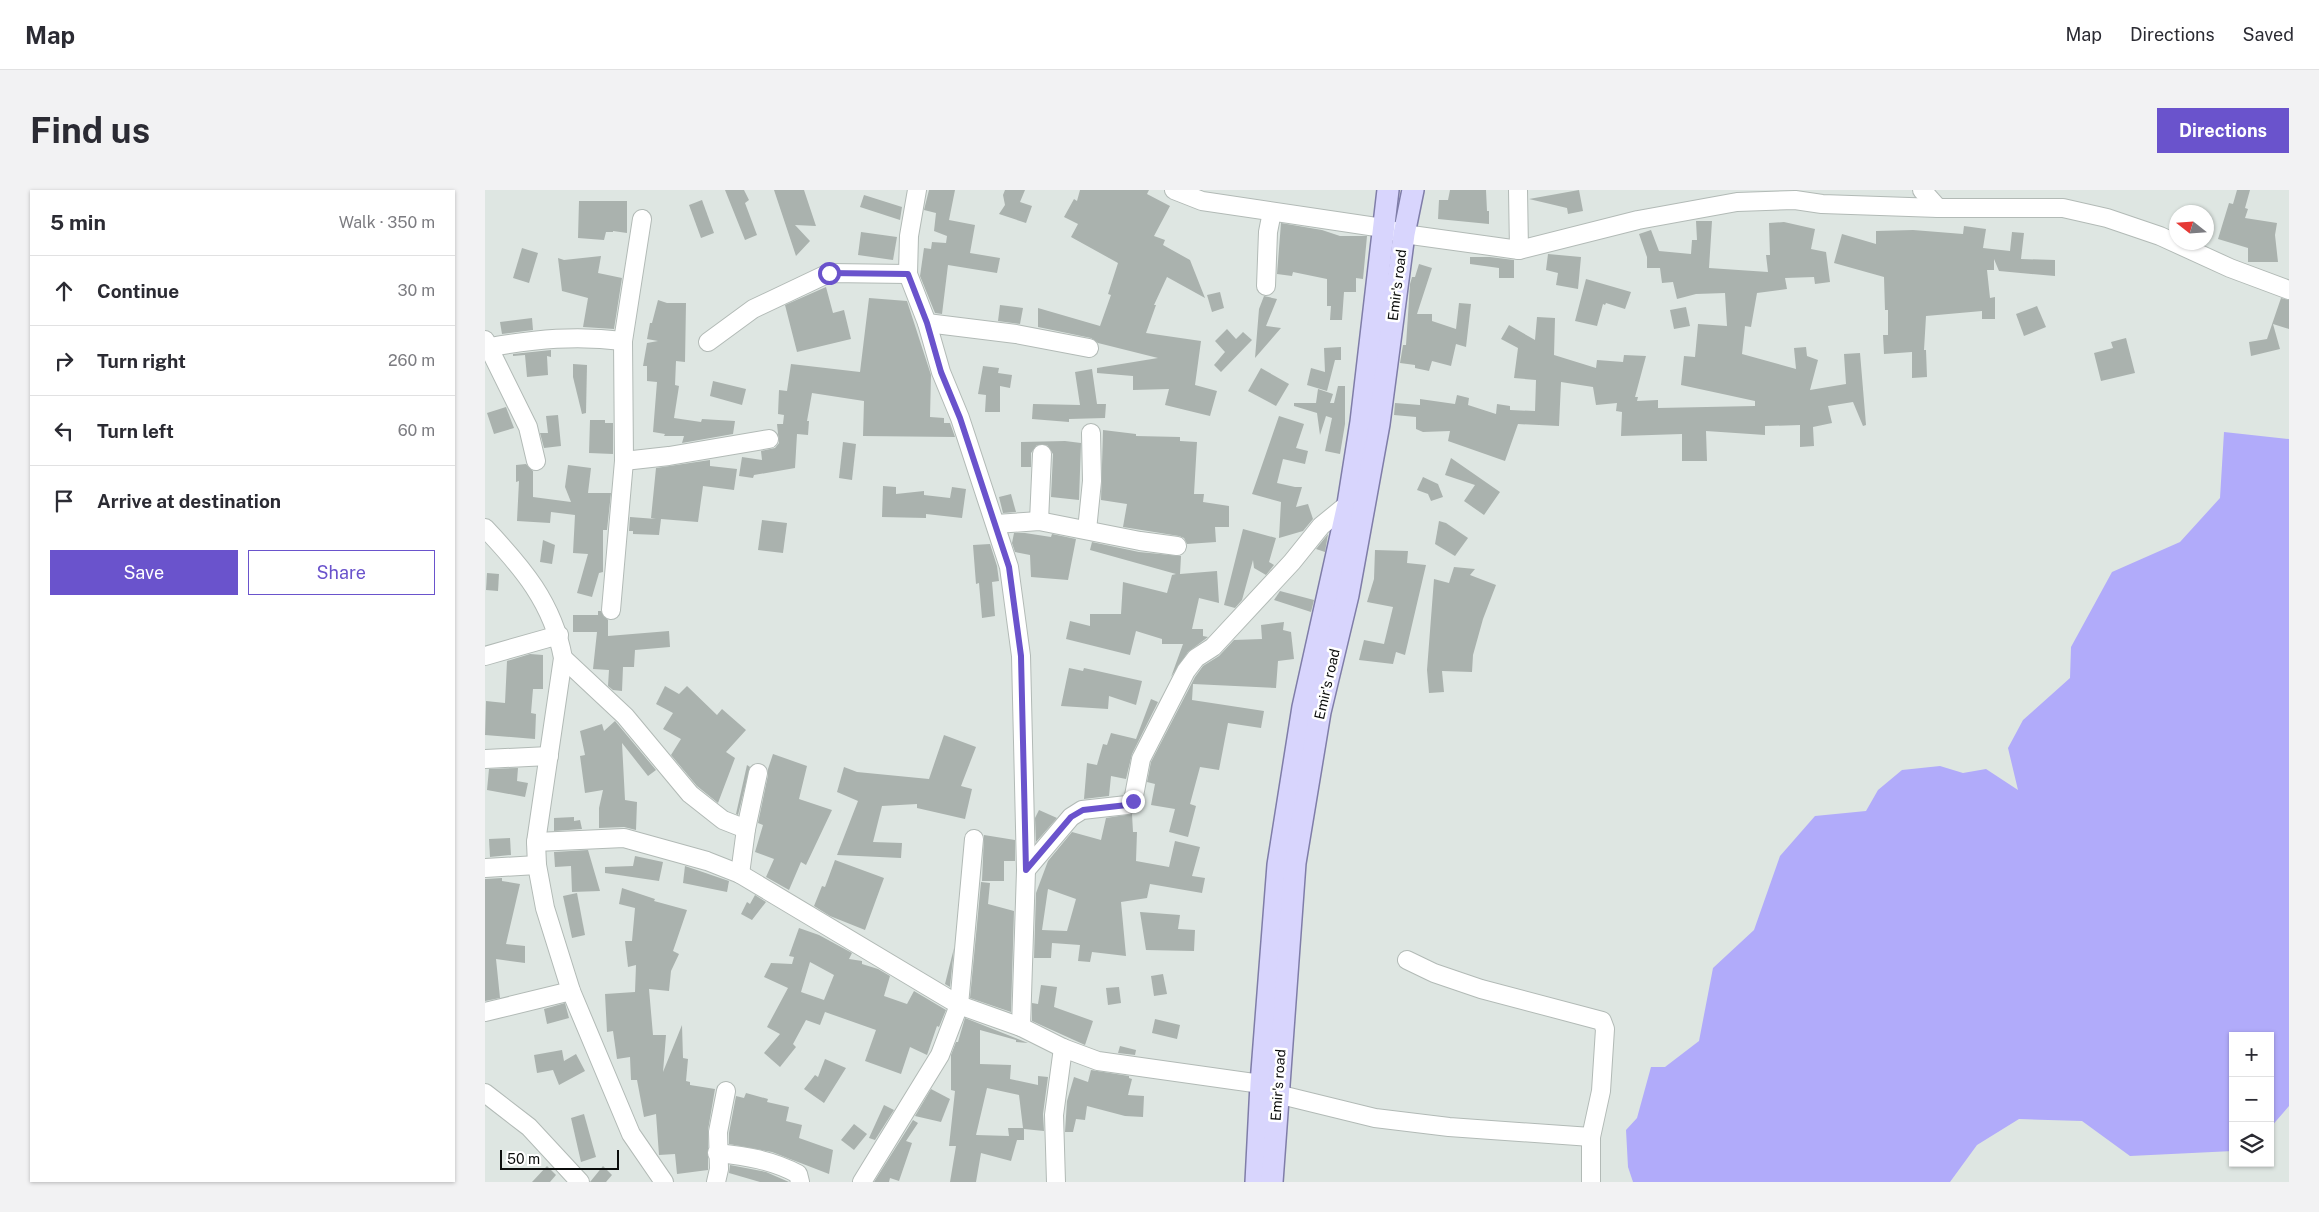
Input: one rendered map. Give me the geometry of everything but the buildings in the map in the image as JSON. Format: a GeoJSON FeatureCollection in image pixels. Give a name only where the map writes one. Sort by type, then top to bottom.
{"type":"FeatureCollection","features":[{"type":"Feature","properties":{"kind":"main road","name":"Emir's road"},"geometry":{"type":"LineString","coordinates":[[1273,1182],[1269,1089],[1278,864],[1303,707],[1348,504],[1361,422],[1388,190]]}},
{"type":"Feature","properties":{"kind":"main road","name":"Emir's road"},"geometry":{"type":"LineString","coordinates":[[1256,1182],[1269,1089],[1295,863],[1320,712],[1348,595],[1379,424],[1404,234],[1413,190]]}},
{"type":"Feature","properties":{"kind":"street"},"geometry":{"type":"LineString","coordinates":[[917,190],[909,236],[908,274],[927,323],[941,372],[960,418],[1009,567],[1021,656],[1026,870],[1021,1026]]}},
{"type":"Feature","properties":{"kind":"street"},"geometry":{"type":"LineString","coordinates":[[1174,190],[1202,201],[1239,198],[1272,212],[1383,228],[1404,234],[1519,250],[1637,220],[1737,202],[1795,200],[1822,204],[1938,208],[2063,208],[2098,216],[2160,236],[2230,268],[2289,290]]}},
{"type":"Feature","properties":{"kind":"street"},"geometry":{"type":"LineString","coordinates":[[1518,190],[1519,250]]}},
{"type":"Feature","properties":{"kind":"street"},"geometry":{"type":"LineString","coordinates":[[1922,190],[1938,208]]}},
{"type":"Feature","properties":{"kind":"street"},"geometry":{"type":"LineString","coordinates":[[1266,286],[1268,232],[1272,212]]}},
{"type":"Feature","properties":{"kind":"street"},"geometry":{"type":"LineString","coordinates":[[611,610],[624,461],[623,341],[642,219]]}},
{"type":"Feature","properties":{"kind":"street"},"geometry":{"type":"LineString","coordinates":[[708,342],[753,309],[829,273],[908,274]]}},
{"type":"Feature","properties":{"kind":"street"},"geometry":{"type":"LineString","coordinates":[[927,323],[1015,334],[1089,348]]}},
{"type":"Feature","properties":{"kind":"street"},"geometry":{"type":"LineString","coordinates":[[536,461],[528,427],[487,343],[543,338],[590,337],[623,341]]}},
{"type":"Feature","properties":{"kind":"street"},"geometry":{"type":"LineString","coordinates":[[1087,530],[1092,481],[1091,433]]}},
{"type":"Feature","properties":{"kind":"street"},"geometry":{"type":"LineString","coordinates":[[624,461],[669,456],[769,439]]}},
{"type":"Feature","properties":{"kind":"street"},"geometry":{"type":"LineString","coordinates":[[1039,521],[1042,454]]}},
{"type":"Feature","properties":{"kind":"street"},"geometry":{"type":"LineString","coordinates":[[1026,870],[1071,817],[1083,810],[1127,805],[1133,801],[1141,759],[1186,671],[1196,658],[1213,647],[1292,562],[1321,526],[1348,504]]}},
{"type":"Feature","properties":{"kind":"street"},"geometry":{"type":"LineString","coordinates":[[996,524],[1039,521],[1140,541],[1177,546]]}},
{"type":"Feature","properties":{"kind":"street"},"geometry":{"type":"LineString","coordinates":[[485,528],[521,566],[539,594],[559,635],[563,658],[536,842],[537,865],[545,908],[571,991],[631,1134],[664,1182]]}},
{"type":"Feature","properties":{"kind":"street"},"geometry":{"type":"LineString","coordinates":[[485,656],[559,635]]}},
{"type":"Feature","properties":{"kind":"street"},"geometry":{"type":"LineString","coordinates":[[563,658],[625,716],[690,794],[723,820],[746,830]]}},
{"type":"Feature","properties":{"kind":"street"},"geometry":{"type":"LineString","coordinates":[[485,759],[549,756]]}},
{"type":"Feature","properties":{"kind":"street"},"geometry":{"type":"LineString","coordinates":[[740,874],[746,830],[758,773]]}},
{"type":"Feature","properties":{"kind":"street"},"geometry":{"type":"LineString","coordinates":[[536,842],[624,838],[707,861],[740,874],[959,1005],[1021,1026],[1063,1048],[1098,1062],[1269,1089],[1375,1118],[1449,1127],[1591,1137]]}},
{"type":"Feature","properties":{"kind":"street"},"geometry":{"type":"LineString","coordinates":[[862,1182],[940,1055],[959,1005],[974,839]]}},
{"type":"Feature","properties":{"kind":"street"},"geometry":{"type":"LineString","coordinates":[[485,868],[537,865]]}},
{"type":"Feature","properties":{"kind":"street"},"geometry":{"type":"LineString","coordinates":[[1407,960],[1434,973],[1481,988],[1602,1021],[1605,1029],[1601,1091],[1591,1137],[1591,1182]]}},
{"type":"Feature","properties":{"kind":"street"},"geometry":{"type":"LineString","coordinates":[[485,1012],[571,991]]}},
{"type":"Feature","properties":{"kind":"street"},"geometry":{"type":"LineString","coordinates":[[1056,1182],[1054,1115],[1063,1048]]}},
{"type":"Feature","properties":{"kind":"street"},"geometry":{"type":"LineString","coordinates":[[716,1182],[719,1169],[717,1153],[718,1132],[726,1091]]}},
{"type":"Feature","properties":{"kind":"street"},"geometry":{"type":"LineString","coordinates":[[485,1093],[529,1126],[579,1182]]}},
{"type":"Feature","properties":{"kind":"street"},"geometry":{"type":"LineString","coordinates":[[717,1153],[750,1156],[783,1166],[798,1174],[800,1182]]}},
{"type":"Feature","properties":{"kind":"shaded area"},"geometry":{"type":"Polygon","coordinates":[[[2224,432],[2289,439],[2289,1106],[2274,1123],[2274,1032],[2229,1032],[2229,1151],[2130,1156],[2082,1121],[2019,1119],[1977,1145],[1950,1182],[1633,1182],[1628,1167],[1626,1130],[1637,1118],[1651,1067],[1665,1067],[1699,1041],[1713,968],[1754,930],[1780,856],[1815,816],[1866,811],[1878,790],[1902,770],[1940,766],[1963,773],[1986,769],[2018,790],[2008,748],[2023,720],[2070,678],[2071,647],[2112,572],[2180,542],[2220,498],[2224,432]]]}},
{"type":"Feature","properties":{"kind":"route"},"geometry":{"type":"LineString","coordinates":[[829,273],[908,274],[927,323],[941,372],[960,418],[996,524],[1009,567],[1021,656],[1026,870],[1071,817],[1083,810],[1127,805],[1133,801]]}}]}
